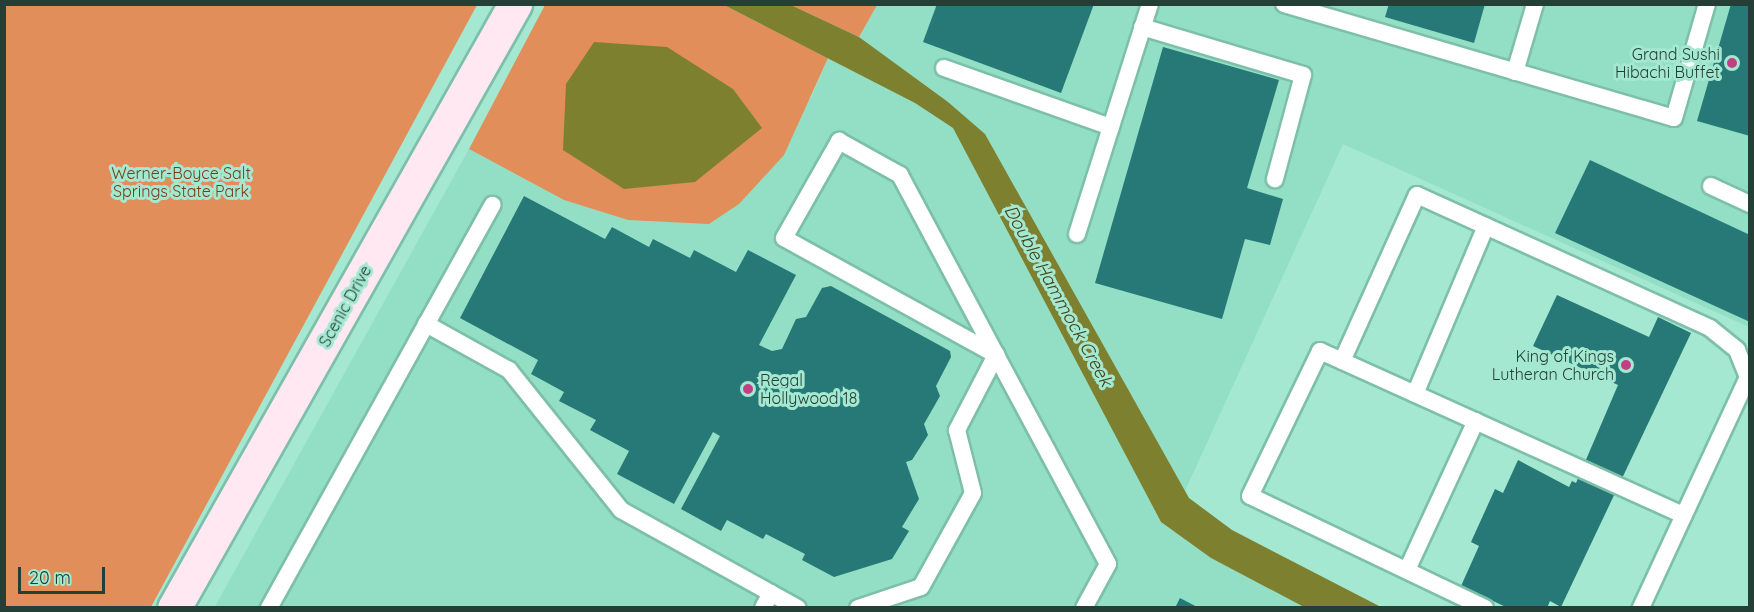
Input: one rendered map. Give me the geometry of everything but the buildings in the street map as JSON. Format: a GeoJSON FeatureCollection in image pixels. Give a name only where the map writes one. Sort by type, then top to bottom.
{"type":"FeatureCollection","features":[{"type":"Feature","properties":{"kind":"street","name":"Scenic Drive"},"geometry":{"type":"LineString","coordinates":[[174,608],[515,4]]}},
{"type":"Feature","properties":{"kind":"lane"},"geometry":{"type":"LineString","coordinates":[[1077,234],[1150,4]]}},
{"type":"Feature","properties":{"kind":"lane"},"geometry":{"type":"LineString","coordinates":[[1284,4],[1328,11],[1515,72],[1674,118],[1707,4]]}},
{"type":"Feature","properties":{"kind":"lane"},"geometry":{"type":"LineString","coordinates":[[1515,72],[1535,4]]}},
{"type":"Feature","properties":{"kind":"lane"},"geometry":{"type":"LineString","coordinates":[[1142,27],[1303,75],[1275,179]]}},
{"type":"Feature","properties":{"kind":"lane"},"geometry":{"type":"LineString","coordinates":[[944,68],[1111,127]]}},
{"type":"Feature","properties":{"kind":"lane"},"geometry":{"type":"LineString","coordinates":[[996,355],[784,238],[839,141],[900,175],[1108,564],[1084,608]]}},
{"type":"Feature","properties":{"kind":"lane"},"geometry":{"type":"LineString","coordinates":[[1711,186],[1749,204]]}},
{"type":"Feature","properties":{"kind":"lane"},"geometry":{"type":"LineString","coordinates":[[1341,361],[1417,195],[1710,328],[1737,350],[1749,377],[1641,608]]}},
{"type":"Feature","properties":{"kind":"lane"},"geometry":{"type":"LineString","coordinates":[[269,608],[492,206]]}},
{"type":"Feature","properties":{"kind":"lane"},"geometry":{"type":"LineString","coordinates":[[1415,394],[1486,226]]}},
{"type":"Feature","properties":{"kind":"lane"},"geometry":{"type":"LineString","coordinates":[[426,324],[509,370],[621,510],[767,600],[798,608]]}},
{"type":"Feature","properties":{"kind":"lane"},"geometry":{"type":"LineString","coordinates":[[1485,608],[1250,496],[1320,351],[1684,515]]}},
{"type":"Feature","properties":{"kind":"lane"},"geometry":{"type":"LineString","coordinates":[[858,608],[921,587],[972,493],[957,429],[996,355]]}},
{"type":"Feature","properties":{"kind":"lane"},"geometry":{"type":"LineString","coordinates":[[1407,570],[1476,421]]}},
{"type":"Feature","properties":{"kind":"shaded area"},"geometry":{"type":"Polygon","coordinates":[[[877,4],[1749,5],[1749,327],[1343,144],[1185,491],[985,134],[859,37],[877,4]]]}},
{"type":"Feature","properties":{"kind":"shaded area"},"geometry":{"type":"Polygon","coordinates":[[[828,58],[915,103],[953,128],[1161,522],[1211,558],[1304,607],[214,608],[469,149],[564,200],[628,220],[811,98],[828,58]]]}},
{"type":"Feature","properties":{"kind":"green space","name":"Werner-Boyce Salt Springs State Park"},"geometry":{"type":"Polygon","coordinates":[[[4,5],[477,5],[151,607],[5,607],[4,5]]]}},
{"type":"Feature","properties":{"kind":"green space"},"geometry":{"type":"Polygon","coordinates":[[[545,5],[724,5],[828,58],[784,155],[739,204],[709,224],[628,220],[564,200],[469,149],[545,5]]]}},
{"type":"Feature","properties":{"kind":"green space"},"geometry":{"type":"Polygon","coordinates":[[[791,5],[877,5],[859,37],[791,5]]]}},
{"type":"Feature","properties":{"kind":"water","name":"Double Hammock Creek"},"geometry":{"type":"Polygon","coordinates":[[[724,5],[791,5],[859,37],[948,102],[985,134],[1189,498],[1232,530],[1381,607],[1304,607],[1211,558],[1161,522],[953,128],[915,103],[724,5]]]}},
{"type":"Feature","properties":{"kind":"water"},"geometry":{"type":"Polygon","coordinates":[[[594,42],[667,47],[733,89],[762,128],[695,182],[624,189],[563,150],[566,84],[594,42]]]}},
{"type":"Feature","properties":{"kind":"place","name":"Grand Sushi Hibachi Buffet"},"geometry":{"type":"Point","coordinates":[1732,63]}},
{"type":"Feature","properties":{"kind":"place","name":"King of Kings Lutheran Church"},"geometry":{"type":"Point","coordinates":[1626,365]}},
{"type":"Feature","properties":{"kind":"place","name":"Regal Hollywood 18"},"geometry":{"type":"Point","coordinates":[748,389]}}]}
